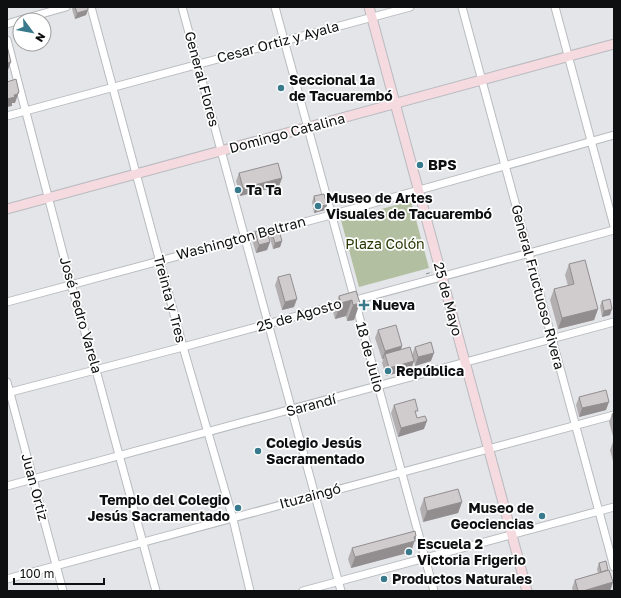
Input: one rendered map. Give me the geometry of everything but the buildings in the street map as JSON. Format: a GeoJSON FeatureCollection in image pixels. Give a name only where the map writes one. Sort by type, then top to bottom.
{"type":"FeatureCollection","features":[{"type":"Feature","properties":{"kind":"street"},"geometry":{"type":"LineString","coordinates":[[48,12],[66,7]]}},
{"type":"Feature","properties":{"kind":"street","name":"Treinta y Tres"},"geometry":{"type":"LineString","coordinates":[[91,7],[183,347],[232,518],[250,591]]}},
{"type":"Feature","properties":{"kind":"street","name":"General Flores"},"geometry":{"type":"LineString","coordinates":[[182,7],[341,591]]}},
{"type":"Feature","properties":{"kind":"street","name":"18 de Julio"},"geometry":{"type":"LineString","coordinates":[[275,7],[434,591]]}},
{"type":"Feature","properties":{"kind":"street","name":"25 de Mayo"},"geometry":{"type":"LineString","coordinates":[[368,7],[527,591]]}},
{"type":"Feature","properties":{"kind":"street","name":"Cesar Ortiz y Ayala"},"geometry":{"type":"LineString","coordinates":[[7,116],[410,7]]}},
{"type":"Feature","properties":{"kind":"street","name":"General Fructuoso Rivera"},"geometry":{"type":"LineString","coordinates":[[462,7],[614,567]]}},
{"type":"Feature","properties":{"kind":"street"},"geometry":{"type":"LineString","coordinates":[[555,7],[614,226]]}},
{"type":"Feature","properties":{"kind":"street","name":"José Pedro Varela"},"geometry":{"type":"LineString","coordinates":[[7,40],[71,284],[156,591]]}},
{"type":"Feature","properties":{"kind":"street","name":"Domingo Catalina"},"geometry":{"type":"LineString","coordinates":[[7,209],[614,44]]}},
{"type":"Feature","properties":{"kind":"street","name":"Washington Beltran"},"geometry":{"type":"LineString","coordinates":[[7,302],[614,135]]}},
{"type":"Feature","properties":{"kind":"street","name":"25 de Agosto"},"geometry":{"type":"LineString","coordinates":[[8,392],[183,347],[614,230]]}},
{"type":"Feature","properties":{"kind":"street","name":"Sarandí"},"geometry":{"type":"LineString","coordinates":[[7,486],[119,457],[614,322]]}},
{"type":"Feature","properties":{"kind":"street","name":"Juan Ortiz"},"geometry":{"type":"LineString","coordinates":[[7,382],[8,392],[63,591]]}},
{"type":"Feature","properties":{"kind":"street","name":"Ituzaingó"},"geometry":{"type":"LineString","coordinates":[[7,579],[614,415]]}},
{"type":"Feature","properties":{"kind":"street"},"geometry":{"type":"LineString","coordinates":[[303,591],[614,507]]}},
{"type":"Feature","properties":{"kind":"green space","name":"Plaza Colón"},"geometry":{"type":"Polygon","coordinates":[[[411,201],[429,268],[359,287],[341,220],[411,201]]]}},
{"type":"Feature","properties":{"kind":"place","name":"Seccional 1a de Tacuarembó"},"geometry":{"type":"Point","coordinates":[281,88]}},
{"type":"Feature","properties":{"kind":"place","name":"BPS"},"geometry":{"type":"Point","coordinates":[420,165]}},
{"type":"Feature","properties":{"kind":"place","name":"Ta Ta"},"geometry":{"type":"Point","coordinates":[238,190]}},
{"type":"Feature","properties":{"kind":"place","name":"Museo de Artes Visuales de Tacuarembó"},"geometry":{"type":"Point","coordinates":[318,206]}},
{"type":"Feature","properties":{"kind":"place","name":"Nueva"},"geometry":{"type":"Point","coordinates":[364,305]}},
{"type":"Feature","properties":{"kind":"place","name":"República"},"geometry":{"type":"Point","coordinates":[388,371]}},
{"type":"Feature","properties":{"kind":"place","name":"Colegio Jesús Sacramentado"},"geometry":{"type":"Point","coordinates":[258,451]}},
{"type":"Feature","properties":{"kind":"place","name":"Templo del Colegio Jesús Sacramentado"},"geometry":{"type":"Point","coordinates":[238,508]}},
{"type":"Feature","properties":{"kind":"place","name":"Museo de Geociencias"},"geometry":{"type":"Point","coordinates":[542,516]}},
{"type":"Feature","properties":{"kind":"place","name":"Escuela 2 Victoria Frigerio"},"geometry":{"type":"Point","coordinates":[409,552]}},
{"type":"Feature","properties":{"kind":"place","name":"Productos Naturales"},"geometry":{"type":"Point","coordinates":[384,579]}}]}
